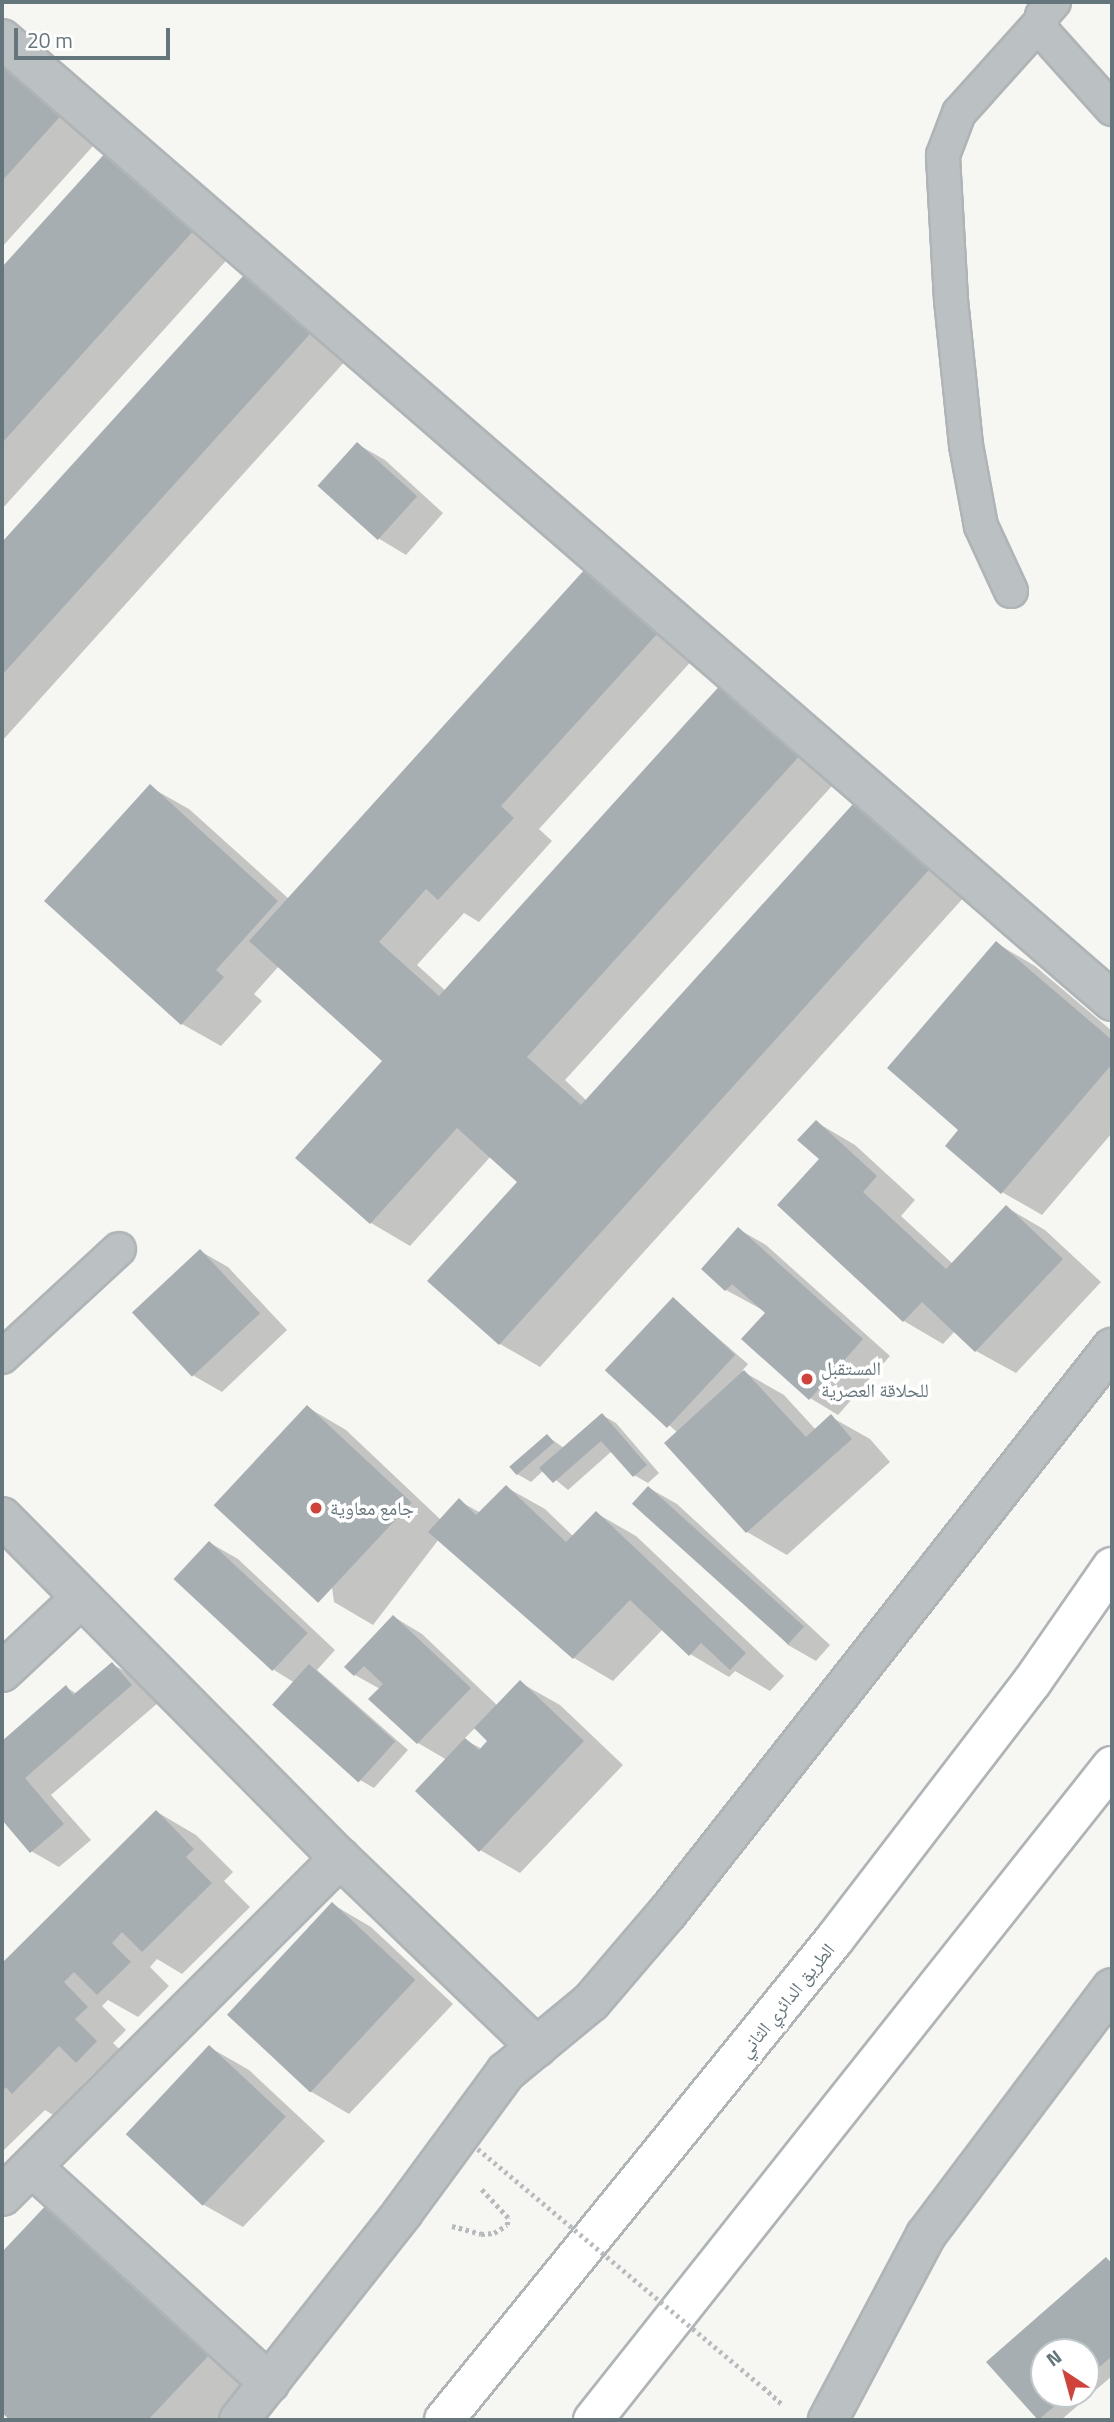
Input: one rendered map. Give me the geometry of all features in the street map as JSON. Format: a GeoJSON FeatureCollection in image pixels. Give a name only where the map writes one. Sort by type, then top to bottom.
{"type":"FeatureCollection","features":[{"type":"Feature","properties":{"kind":"highway","name":"الطريق الدائري الثاني"},"geometry":{"type":"LineString","coordinates":[[444,2420],[834,1940],[1032,1682],[1112,1567]]}},
{"type":"Feature","properties":{"kind":"highway"},"geometry":{"type":"LineString","coordinates":[[593,2420],[1112,1766]]}},
{"type":"Feature","properties":{"kind":"street"},"geometry":{"type":"LineString","coordinates":[[2,39],[1112,1001]]}},
{"type":"Feature","properties":{"kind":"street"},"geometry":{"type":"LineString","coordinates":[[239,2420],[506,2072],[591,2002],[668,1912],[1112,1348]]}},
{"type":"Feature","properties":{"kind":"street"},"geometry":{"type":"LineString","coordinates":[[2,1517],[340,1858],[537,2047]]}},
{"type":"Feature","properties":{"kind":"street"},"geometry":{"type":"LineString","coordinates":[[2,1672],[81,1598]]}},
{"type":"Feature","properties":{"kind":"street"},"geometry":{"type":"LineString","coordinates":[[2,2196],[340,1858]]}},
{"type":"Feature","properties":{"kind":"street"},"geometry":{"type":"LineString","coordinates":[[828,2420],[926,2235],[1112,1988]]}},
{"type":"Feature","properties":{"kind":"street"},"geometry":{"type":"LineString","coordinates":[[32,2167],[269,2383]]}},
{"type":"Feature","properties":{"kind":"lane"},"geometry":{"type":"LineString","coordinates":[[1047,12],[1047,39],[1112,109]]}},
{"type":"Feature","properties":{"kind":"lane"},"geometry":{"type":"LineString","coordinates":[[1011,591],[981,526],[966,445],[950,300],[943,155],[959,113],[1047,12]]}},
{"type":"Feature","properties":{"kind":"lane"},"geometry":{"type":"LineString","coordinates":[[2,1357],[119,1249]]}},
{"type":"Feature","properties":{"kind":"path"},"geometry":{"type":"LineString","coordinates":[[478,2149],[763,2387]]}},
{"type":"Feature","properties":{"kind":"building"},"geometry":{"type":"Polygon","coordinates":[[[2,54],[65,111],[2,181],[2,54]]]}},
{"type":"Feature","properties":{"kind":"building"},"geometry":{"type":"Polygon","coordinates":[[[117,140],[204,219],[2,443],[2,267],[117,140]]]}},
{"type":"Feature","properties":{"kind":"building"},"geometry":{"type":"Polygon","coordinates":[[[253,265],[319,324],[2,675],[2,542],[253,265]]]}},
{"type":"Feature","properties":{"kind":"building"},"geometry":{"type":"Polygon","coordinates":[[[357,442],[417,496],[378,540],[318,486],[357,442]]]}},
{"type":"Feature","properties":{"kind":"building"},"geometry":{"type":"Polygon","coordinates":[[[595,558],[667,623],[501,806],[514,818],[438,900],[426,889],[379,942],[439,996],[724,681],[803,752],[527,1057],[581,1105],[862,794],[937,861],[499,1345],[427,1281],[517,1182],[457,1128],[370,1224],[295,1158],[382,1061],[249,941],[595,558]]]}},
{"type":"Feature","properties":{"kind":"building"},"geometry":{"type":"Polygon","coordinates":[[[150,784],[278,901],[216,970],[224,977],[181,1025],[44,901],[150,784]]]}},
{"type":"Feature","properties":{"kind":"building"},"geometry":{"type":"Polygon","coordinates":[[[996,941],[1112,1040],[1112,1064],[1001,1194],[945,1146],[958,1130],[887,1068],[996,941]]]}},
{"type":"Feature","properties":{"kind":"building"},"geometry":{"type":"Polygon","coordinates":[[[816,1120],[877,1176],[863,1192],[946,1269],[1006,1205],[1063,1259],[975,1352],[922,1302],[903,1322],[777,1205],[819,1159],[797,1140],[816,1120]]]}},
{"type":"Feature","properties":{"kind":"building"},"geometry":{"type":"Polygon","coordinates":[[[738,1227],[863,1339],[809,1400],[741,1339],[765,1313],[732,1284],[725,1291],[701,1269],[738,1227]]]}},
{"type":"Feature","properties":{"kind":"building"},"geometry":{"type":"Polygon","coordinates":[[[200,1249],[260,1313],[192,1377],[132,1312],[200,1249]]]}},
{"type":"Feature","properties":{"kind":"building"},"geometry":{"type":"Polygon","coordinates":[[[673,1297],[735,1355],[667,1428],[605,1370],[673,1297]]]}},
{"type":"Feature","properties":{"kind":"building"},"geometry":{"type":"Polygon","coordinates":[[[744,1370],[806,1437],[831,1414],[852,1439],[746,1533],[664,1443],[744,1370]]]}},
{"type":"Feature","properties":{"kind":"building","name":"جامع معاوية"},"geometry":{"type":"Polygon","coordinates":[[[307,1405],[412,1503],[318,1603],[214,1505],[307,1405]]]}},
{"type":"Feature","properties":{"kind":"building"},"geometry":{"type":"Polygon","coordinates":[[[602,1413],[647,1465],[633,1477],[601,1441],[553,1483],[539,1468],[602,1413]]]}},
{"type":"Feature","properties":{"kind":"building"},"geometry":{"type":"Polygon","coordinates":[[[547,1434],[554,1442],[516,1475],[509,1467],[547,1434]]]}},
{"type":"Feature","properties":{"kind":"building"},"geometry":{"type":"Polygon","coordinates":[[[506,1485],[566,1542],[596,1511],[746,1653],[730,1670],[701,1643],[689,1656],[630,1600],[573,1659],[428,1532],[459,1498],[476,1515],[506,1485]]]}},
{"type":"Feature","properties":{"kind":"building"},"geometry":{"type":"Polygon","coordinates":[[[648,1486],[804,1627],[788,1644],[632,1504],[648,1486]]]}},
{"type":"Feature","properties":{"kind":"building"},"geometry":{"type":"Polygon","coordinates":[[[209,1541],[308,1633],[272,1671],[174,1579],[209,1541]]]}},
{"type":"Feature","properties":{"kind":"building"},"geometry":{"type":"Polygon","coordinates":[[[393,1615],[471,1688],[417,1744],[368,1699],[383,1684],[364,1666],[354,1676],[344,1667],[393,1615]]]}},
{"type":"Feature","properties":{"kind":"building"},"geometry":{"type":"Polygon","coordinates":[[[112,1662],[132,1685],[25,1778],[64,1824],[30,1853],[2,1820],[2,1741],[66,1685],[73,1695],[112,1662]]]}},
{"type":"Feature","properties":{"kind":"building"},"geometry":{"type":"Polygon","coordinates":[[[309,1664],[395,1742],[358,1782],[272,1705],[309,1664]]]}},
{"type":"Feature","properties":{"kind":"building"},"geometry":{"type":"Polygon","coordinates":[[[520,1680],[584,1741],[479,1852],[415,1791],[465,1738],[479,1750],[487,1741],[474,1728],[520,1680]]]}},
{"type":"Feature","properties":{"kind":"building"},"geometry":{"type":"Polygon","coordinates":[[[156,1810],[194,1849],[186,1857],[212,1883],[142,1952],[122,1932],[112,1943],[131,1962],[97,1995],[74,1972],[64,1982],[88,2007],[75,2019],[97,2041],[76,2063],[59,2046],[12,2094],[6,2087],[2,2092],[2,1963],[156,1810]]]}},
{"type":"Feature","properties":{"kind":"building"},"geometry":{"type":"Polygon","coordinates":[[[332,1902],[415,1980],[310,2092],[227,2015],[332,1902]]]}},
{"type":"Feature","properties":{"kind":"building"},"geometry":{"type":"Polygon","coordinates":[[[209,2045],[286,2117],[203,2206],[126,2134],[209,2045]]]}},
{"type":"Feature","properties":{"kind":"building"},"geometry":{"type":"Polygon","coordinates":[[[51,2200],[212,2352],[148,2420],[10,2420],[2,2413],[2,2252],[51,2200]]]}},
{"type":"Feature","properties":{"kind":"building"},"geometry":{"type":"Polygon","coordinates":[[[1106,2257],[1112,2264],[1112,2356],[1100,2367],[1100,2338],[1030,2338],[1030,2408],[1052,2408],[1038,2420],[986,2362],[1106,2257]]]}},
{"type":"Feature","properties":{"kind":"place","name":"المستقبل للحلاقة العصرية"},"geometry":{"type":"Point","coordinates":[807,1379]}},
{"type":"Feature","properties":{"kind":"place","name":"جامع معاوية"},"geometry":{"type":"Point","coordinates":[316,1508]}}]}
